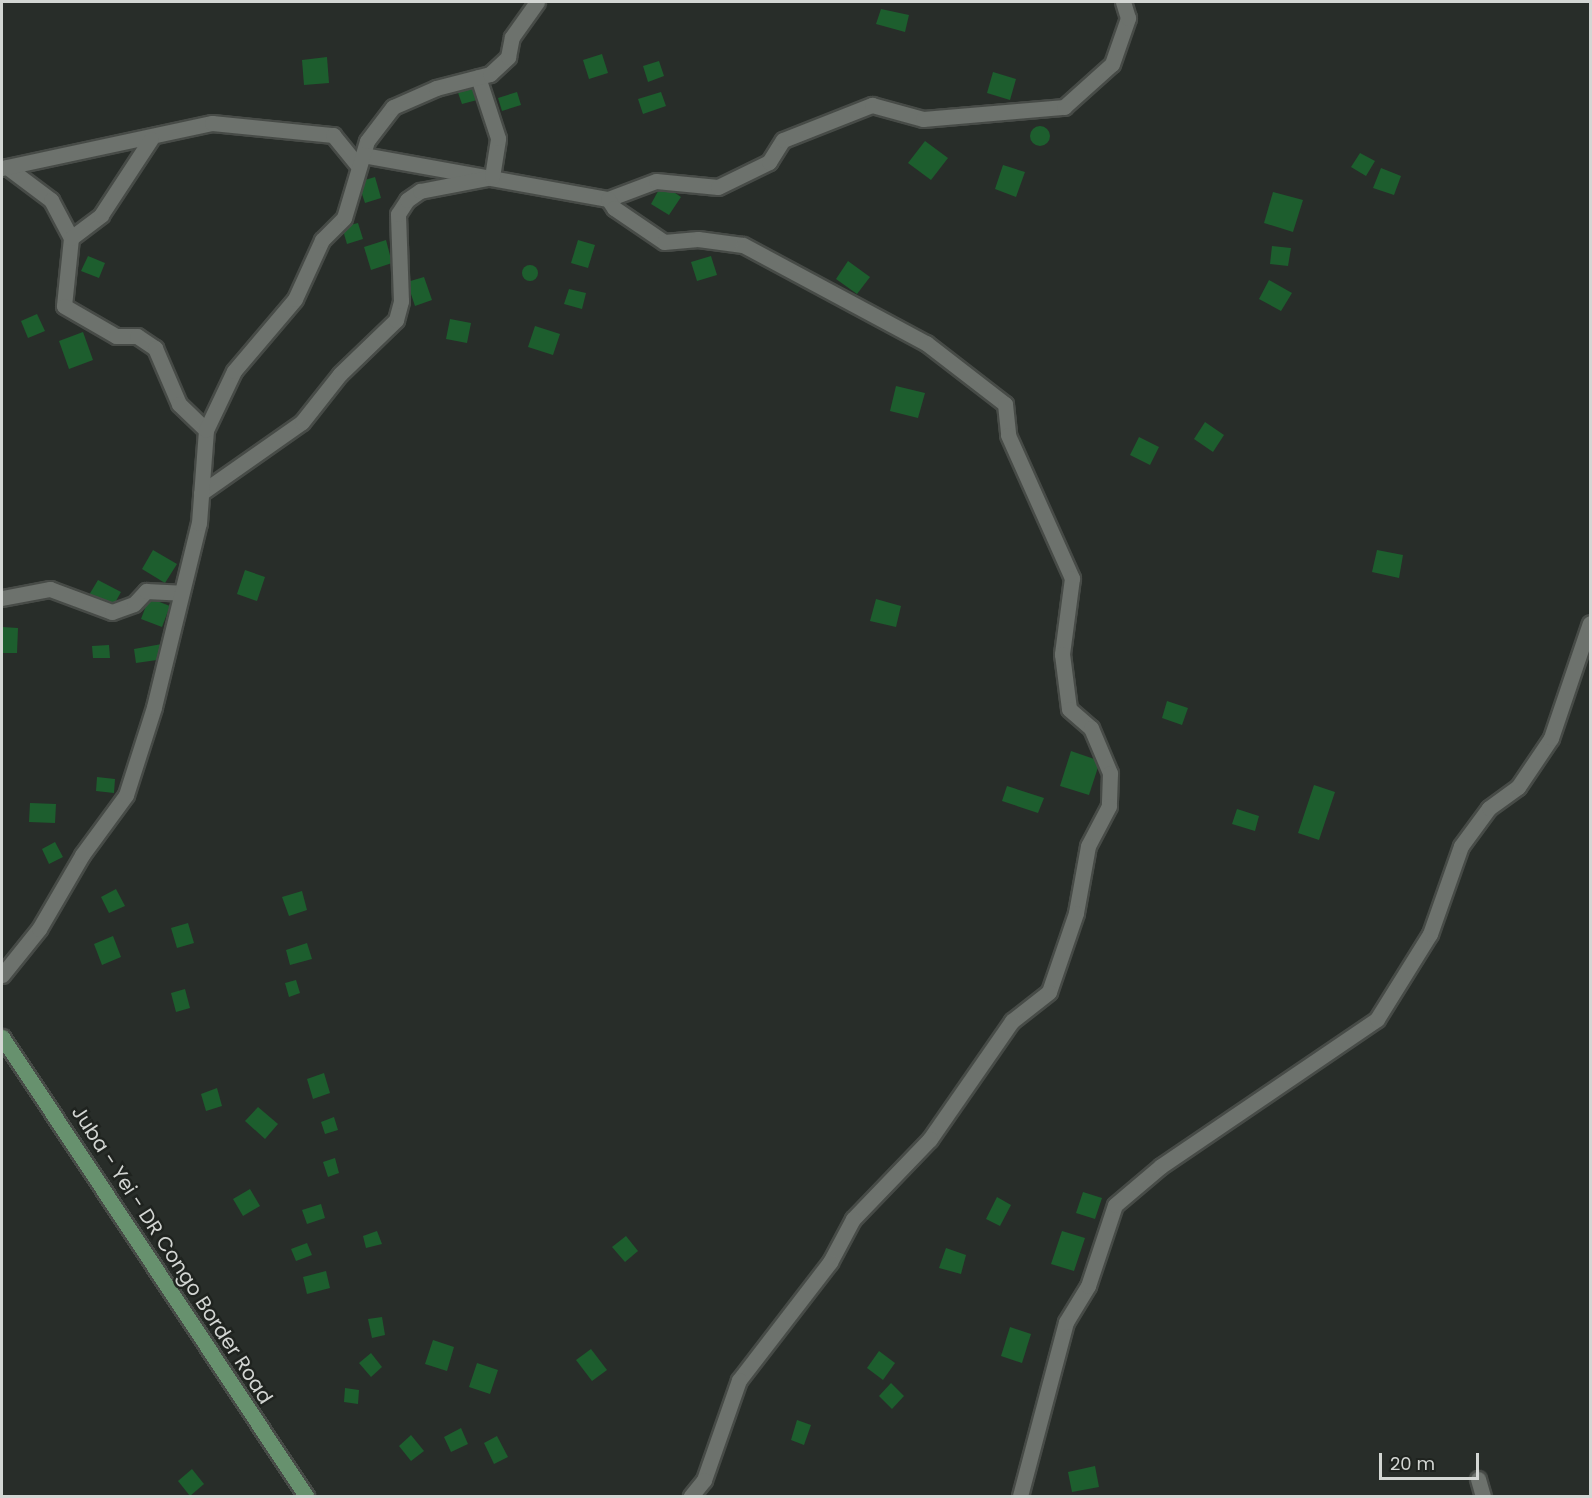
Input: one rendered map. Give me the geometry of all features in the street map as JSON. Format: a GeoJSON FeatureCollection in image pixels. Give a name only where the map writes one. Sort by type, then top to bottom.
{"type":"FeatureCollection","features":[{"type":"Feature","properties":{"kind":"main road","name":"Juba - Yei - DR Congo Border Road"},"geometry":{"type":"LineString","coordinates":[[2,1037],[306,1497]]}},
{"type":"Feature","properties":{"kind":"street"},"geometry":{"type":"LineString","coordinates":[[2,975],[39,929],[82,855],[126,795],[154,707],[199,523],[206,430],[234,371],[295,299],[322,240],[344,218],[361,161],[393,107],[436,88],[490,74],[508,57],[512,37],[537,2]]}},
{"type":"Feature","properties":{"kind":"street"},"geometry":{"type":"LineString","coordinates":[[4,168],[151,139],[212,123],[333,135],[361,161],[492,177],[608,198],[656,182],[718,187],[769,162],[783,140],[872,105],[923,119],[1064,107],[1112,64],[1128,18],[1123,2]]}},
{"type":"Feature","properties":{"kind":"street"},"geometry":{"type":"LineString","coordinates":[[478,77],[498,138],[492,177]]}},
{"type":"Feature","properties":{"kind":"street"},"geometry":{"type":"LineString","coordinates":[[71,238],[101,215],[151,139]]}},
{"type":"Feature","properties":{"kind":"street"},"geometry":{"type":"LineString","coordinates":[[4,168],[51,200],[71,238],[64,306],[116,336],[138,336],[155,348],[179,404],[206,430]]}},
{"type":"Feature","properties":{"kind":"street"},"geometry":{"type":"LineString","coordinates":[[201,493],[302,422],[340,374],[396,320],[401,301],[398,214],[407,200],[420,191],[492,177]]}},
{"type":"Feature","properties":{"kind":"street"},"geometry":{"type":"LineString","coordinates":[[608,198],[614,208],[664,242],[698,239],[743,245],[926,343],[1005,404],[1008,435],[1072,578],[1062,654],[1069,709],[1091,728],[1110,773],[1109,806],[1088,846],[1076,913],[1049,992],[1012,1021],[930,1139],[854,1219],[830,1262],[739,1380],[704,1480],[691,1497]]}},
{"type":"Feature","properties":{"kind":"street"},"geometry":{"type":"LineString","coordinates":[[2,598],[50,589],[112,612],[134,604],[146,591],[181,593]]}},
{"type":"Feature","properties":{"kind":"street"},"geometry":{"type":"LineString","coordinates":[[1020,1497],[1066,1322],[1088,1286],[1115,1205],[1161,1166],[1377,1019],[1430,934],[1461,846],[1489,808],[1518,787],[1551,738],[1590,623]]}},
{"type":"Feature","properties":{"kind":"street"},"geometry":{"type":"LineString","coordinates":[[1478,1479],[1484,1497]]}},
{"type":"Feature","properties":{"kind":"building"},"geometry":{"type":"Polygon","coordinates":[[[881,9],[909,15],[905,32],[876,24],[881,9]]]}},
{"type":"Feature","properties":{"kind":"building"},"geometry":{"type":"Polygon","coordinates":[[[602,54],[608,73],[589,79],[583,60],[602,54]]]}},
{"type":"Feature","properties":{"kind":"building"},"geometry":{"type":"Polygon","coordinates":[[[327,57],[329,83],[304,85],[302,60],[327,57]]]}},
{"type":"Feature","properties":{"kind":"building"},"geometry":{"type":"Polygon","coordinates":[[[659,61],[664,76],[648,82],[643,66],[659,61]]]}},
{"type":"Feature","properties":{"kind":"building"},"geometry":{"type":"Polygon","coordinates":[[[993,72],[1016,79],[1010,100],[987,93],[993,72]]]}},
{"type":"Feature","properties":{"kind":"building"},"geometry":{"type":"Polygon","coordinates":[[[471,82],[477,100],[462,104],[456,87],[471,82]]]}},
{"type":"Feature","properties":{"kind":"building"},"geometry":{"type":"Polygon","coordinates":[[[517,92],[521,105],[502,111],[498,98],[517,92]]]}},
{"type":"Feature","properties":{"kind":"building"},"geometry":{"type":"Polygon","coordinates":[[[661,92],[666,106],[643,114],[638,99],[661,92]]]}},
{"type":"Feature","properties":{"kind":"building"},"geometry":{"type":"Polygon","coordinates":[[[1040,126],[1047,129],[1050,136],[1047,143],[1040,146],[1033,143],[1030,136],[1033,129],[1040,126]]]}},
{"type":"Feature","properties":{"kind":"building"},"geometry":{"type":"Polygon","coordinates":[[[925,141],[948,158],[931,180],[908,163],[925,141]]]}},
{"type":"Feature","properties":{"kind":"building"},"geometry":{"type":"Polygon","coordinates":[[[1360,153],[1375,161],[1366,176],[1351,167],[1360,153]]]}},
{"type":"Feature","properties":{"kind":"building"},"geometry":{"type":"Polygon","coordinates":[[[1003,165],[1025,172],[1016,197],[995,189],[1003,165]]]}},
{"type":"Feature","properties":{"kind":"building"},"geometry":{"type":"Polygon","coordinates":[[[1381,168],[1401,176],[1394,195],[1373,188],[1381,168]]]}},
{"type":"Feature","properties":{"kind":"building"},"geometry":{"type":"Polygon","coordinates":[[[375,177],[381,198],[365,203],[358,182],[375,177]]]}},
{"type":"Feature","properties":{"kind":"building"},"geometry":{"type":"Polygon","coordinates":[[[662,184],[681,197],[669,215],[651,204],[662,184]]]}},
{"type":"Feature","properties":{"kind":"building"},"geometry":{"type":"Polygon","coordinates":[[[1273,192],[1303,200],[1293,232],[1264,223],[1273,192]]]}},
{"type":"Feature","properties":{"kind":"building"},"geometry":{"type":"Polygon","coordinates":[[[358,223],[363,239],[347,244],[342,227],[358,223]]]}},
{"type":"Feature","properties":{"kind":"building"},"geometry":{"type":"Polygon","coordinates":[[[386,240],[392,263],[371,270],[364,247],[386,240]]]}},
{"type":"Feature","properties":{"kind":"building"},"geometry":{"type":"Polygon","coordinates":[[[578,240],[595,245],[588,268],[571,263],[578,240]]]}},
{"type":"Feature","properties":{"kind":"building"},"geometry":{"type":"Polygon","coordinates":[[[1272,246],[1291,248],[1288,266],[1270,264],[1272,246]]]}},
{"type":"Feature","properties":{"kind":"building"},"geometry":{"type":"Polygon","coordinates":[[[88,256],[105,263],[99,278],[81,271],[88,256]]]}},
{"type":"Feature","properties":{"kind":"building"},"geometry":{"type":"Polygon","coordinates":[[[711,256],[717,275],[697,281],[691,262],[711,256]]]}},
{"type":"Feature","properties":{"kind":"building"},"geometry":{"type":"Polygon","coordinates":[[[848,261],[870,277],[857,294],[836,279],[848,261]]]}},
{"type":"Feature","properties":{"kind":"building"},"geometry":{"type":"Polygon","coordinates":[[[527,265],[533,265],[538,273],[536,279],[527,281],[522,276],[522,270],[527,265]]]}},
{"type":"Feature","properties":{"kind":"building"},"geometry":{"type":"Polygon","coordinates":[[[424,277],[432,300],[415,306],[407,282],[424,277]]]}},
{"type":"Feature","properties":{"kind":"building"},"geometry":{"type":"Polygon","coordinates":[[[1269,280],[1292,293],[1281,311],[1259,299],[1269,280]]]}},
{"type":"Feature","properties":{"kind":"building"},"geometry":{"type":"Polygon","coordinates":[[[569,289],[586,293],[582,309],[564,304],[569,289]]]}},
{"type":"Feature","properties":{"kind":"building"},"geometry":{"type":"Polygon","coordinates":[[[37,314],[45,331],[28,338],[21,321],[37,314]]]}},
{"type":"Feature","properties":{"kind":"building"},"geometry":{"type":"Polygon","coordinates":[[[450,319],[471,323],[467,343],[446,339],[450,319]]]}},
{"type":"Feature","properties":{"kind":"building"},"geometry":{"type":"Polygon","coordinates":[[[535,326],[560,334],[553,355],[528,347],[535,326]]]}},
{"type":"Feature","properties":{"kind":"building"},"geometry":{"type":"Polygon","coordinates":[[[83,332],[93,360],[69,369],[59,341],[83,332]]]}},
{"type":"Feature","properties":{"kind":"building"},"geometry":{"type":"Polygon","coordinates":[[[896,386],[925,393],[918,418],[890,411],[896,386]]]}},
{"type":"Feature","properties":{"kind":"building"},"geometry":{"type":"Polygon","coordinates":[[[1205,422],[1224,435],[1213,452],[1194,439],[1205,422]]]}},
{"type":"Feature","properties":{"kind":"building"},"geometry":{"type":"Polygon","coordinates":[[[1139,437],[1159,447],[1150,465],[1130,455],[1139,437]]]}},
{"type":"Feature","properties":{"kind":"building"},"geometry":{"type":"Polygon","coordinates":[[[153,550],[177,564],[165,583],[142,569],[153,550]]]}},
{"type":"Feature","properties":{"kind":"building"},"geometry":{"type":"Polygon","coordinates":[[[1377,550],[1403,555],[1399,578],[1372,572],[1377,550]]]}},
{"type":"Feature","properties":{"kind":"building"},"geometry":{"type":"Polygon","coordinates":[[[245,570],[265,577],[257,601],[237,594],[245,570]]]}},
{"type":"Feature","properties":{"kind":"building"},"geometry":{"type":"Polygon","coordinates":[[[98,580],[121,592],[112,608],[89,595],[98,580]]]}},
{"type":"Feature","properties":{"kind":"building"},"geometry":{"type":"Polygon","coordinates":[[[149,598],[170,606],[162,627],[141,619],[149,598]]]}},
{"type":"Feature","properties":{"kind":"building"},"geometry":{"type":"Polygon","coordinates":[[[876,599],[901,606],[896,627],[870,621],[876,599]]]}},
{"type":"Feature","properties":{"kind":"building"},"geometry":{"type":"Polygon","coordinates":[[[2,627],[18,628],[17,653],[2,653],[2,627]]]}},
{"type":"Feature","properties":{"kind":"building"},"geometry":{"type":"Polygon","coordinates":[[[162,644],[164,659],[136,663],[134,649],[162,644]]]}},
{"type":"Feature","properties":{"kind":"building"},"geometry":{"type":"Polygon","coordinates":[[[109,645],[110,658],[93,658],[92,646],[109,645]]]}},
{"type":"Feature","properties":{"kind":"building"},"geometry":{"type":"Polygon","coordinates":[[[1167,701],[1188,708],[1182,725],[1162,718],[1167,701]]]}},
{"type":"Feature","properties":{"kind":"building"},"geometry":{"type":"Polygon","coordinates":[[[1071,751],[1100,761],[1089,795],[1060,786],[1071,751]]]}},
{"type":"Feature","properties":{"kind":"building"},"geometry":{"type":"Polygon","coordinates":[[[97,777],[115,779],[114,793],[96,791],[97,777]]]}},
{"type":"Feature","properties":{"kind":"building"},"geometry":{"type":"Polygon","coordinates":[[[1314,785],[1335,792],[1319,840],[1298,833],[1314,785]]]}},
{"type":"Feature","properties":{"kind":"building"},"geometry":{"type":"Polygon","coordinates":[[[1007,786],[1044,798],[1038,813],[1002,801],[1007,786]]]}},
{"type":"Feature","properties":{"kind":"building"},"geometry":{"type":"Polygon","coordinates":[[[30,803],[56,804],[55,823],[29,822],[30,803]]]}},
{"type":"Feature","properties":{"kind":"building"},"geometry":{"type":"Polygon","coordinates":[[[1237,809],[1259,816],[1255,831],[1232,824],[1237,809]]]}},
{"type":"Feature","properties":{"kind":"building"},"geometry":{"type":"Polygon","coordinates":[[[55,842],[63,857],[49,864],[42,849],[55,842]]]}},
{"type":"Feature","properties":{"kind":"building"},"geometry":{"type":"Polygon","coordinates":[[[116,889],[125,906],[109,913],[101,897],[116,889]]]}},
{"type":"Feature","properties":{"kind":"building"},"geometry":{"type":"Polygon","coordinates":[[[302,891],[307,910],[289,916],[282,897],[302,891]]]}},
{"type":"Feature","properties":{"kind":"building"},"geometry":{"type":"Polygon","coordinates":[[[188,923],[194,943],[177,948],[171,928],[188,923]]]}},
{"type":"Feature","properties":{"kind":"building"},"geometry":{"type":"Polygon","coordinates":[[[113,936],[121,957],[102,965],[94,944],[113,936]]]}},
{"type":"Feature","properties":{"kind":"building"},"geometry":{"type":"Polygon","coordinates":[[[307,943],[312,959],[290,965],[286,950],[307,943]]]}},
{"type":"Feature","properties":{"kind":"building"},"geometry":{"type":"Polygon","coordinates":[[[296,980],[300,993],[289,997],[285,983],[296,980]]]}},
{"type":"Feature","properties":{"kind":"building"},"geometry":{"type":"Polygon","coordinates":[[[185,989],[190,1008],[176,1012],[171,993],[185,989]]]}},
{"type":"Feature","properties":{"kind":"building"},"geometry":{"type":"Polygon","coordinates":[[[324,1073],[330,1093],[313,1099],[307,1079],[324,1073]]]}},
{"type":"Feature","properties":{"kind":"building"},"geometry":{"type":"Polygon","coordinates":[[[217,1088],[222,1106],[206,1111],[201,1094],[217,1088]]]}},
{"type":"Feature","properties":{"kind":"building"},"geometry":{"type":"Polygon","coordinates":[[[258,1107],[278,1124],[265,1139],[245,1121],[258,1107]]]}},
{"type":"Feature","properties":{"kind":"building"},"geometry":{"type":"Polygon","coordinates":[[[334,1117],[338,1130],[325,1134],[321,1122],[334,1117]]]}},
{"type":"Feature","properties":{"kind":"building"},"geometry":{"type":"Polygon","coordinates":[[[335,1158],[339,1173],[328,1177],[323,1162],[335,1158]]]}},
{"type":"Feature","properties":{"kind":"building"},"geometry":{"type":"Polygon","coordinates":[[[250,1189],[260,1206],[243,1216],[233,1199],[250,1189]]]}},
{"type":"Feature","properties":{"kind":"building"},"geometry":{"type":"Polygon","coordinates":[[[1083,1192],[1102,1198],[1095,1219],[1076,1213],[1083,1192]]]}},
{"type":"Feature","properties":{"kind":"building"},"geometry":{"type":"Polygon","coordinates":[[[997,1197],[1011,1205],[1000,1226],[986,1219],[997,1197]]]}},
{"type":"Feature","properties":{"kind":"building"},"geometry":{"type":"Polygon","coordinates":[[[321,1204],[325,1218],[307,1224],[302,1210],[321,1204]]]}},
{"type":"Feature","properties":{"kind":"building"},"geometry":{"type":"Polygon","coordinates":[[[377,1231],[382,1244],[366,1248],[363,1236],[377,1231]]]}},
{"type":"Feature","properties":{"kind":"building"},"geometry":{"type":"Polygon","coordinates":[[[1062,1231],[1085,1238],[1074,1271],[1051,1264],[1062,1231]]]}},
{"type":"Feature","properties":{"kind":"building"},"geometry":{"type":"Polygon","coordinates":[[[626,1236],[638,1251],[625,1262],[612,1247],[626,1236]]]}},
{"type":"Feature","properties":{"kind":"building"},"geometry":{"type":"Polygon","coordinates":[[[307,1243],[312,1255],[296,1261],[291,1249],[307,1243]]]}},
{"type":"Feature","properties":{"kind":"building"},"geometry":{"type":"Polygon","coordinates":[[[946,1248],[966,1255],[961,1274],[939,1268],[946,1248]]]}},
{"type":"Feature","properties":{"kind":"building"},"geometry":{"type":"Polygon","coordinates":[[[326,1271],[330,1288],[307,1294],[303,1277],[326,1271]]]}},
{"type":"Feature","properties":{"kind":"building"},"geometry":{"type":"Polygon","coordinates":[[[382,1317],[385,1335],[372,1338],[368,1319],[382,1317]]]}},
{"type":"Feature","properties":{"kind":"building"},"geometry":{"type":"Polygon","coordinates":[[[1010,1327],[1031,1334],[1022,1363],[1001,1356],[1010,1327]]]}},
{"type":"Feature","properties":{"kind":"building"},"geometry":{"type":"Polygon","coordinates":[[[433,1340],[454,1347],[447,1371],[425,1364],[433,1340]]]}},
{"type":"Feature","properties":{"kind":"building"},"geometry":{"type":"Polygon","coordinates":[[[591,1349],[607,1370],[592,1381],[576,1360],[591,1349]]]}},
{"type":"Feature","properties":{"kind":"building"},"geometry":{"type":"Polygon","coordinates":[[[879,1351],[895,1363],[883,1380],[867,1368],[879,1351]]]}},
{"type":"Feature","properties":{"kind":"building"},"geometry":{"type":"Polygon","coordinates":[[[371,1353],[382,1367],[371,1377],[359,1363],[371,1353]]]}},
{"type":"Feature","properties":{"kind":"building"},"geometry":{"type":"Polygon","coordinates":[[[477,1363],[498,1370],[490,1394],[469,1387],[477,1363]]]}},
{"type":"Feature","properties":{"kind":"building"},"geometry":{"type":"Polygon","coordinates":[[[891,1383],[904,1396],[892,1409],[879,1396],[891,1383]]]}},
{"type":"Feature","properties":{"kind":"building"},"geometry":{"type":"Polygon","coordinates":[[[345,1388],[359,1390],[358,1404],[344,1402],[345,1388]]]}},
{"type":"Feature","properties":{"kind":"building"},"geometry":{"type":"Polygon","coordinates":[[[797,1420],[811,1425],[804,1445],[791,1440],[797,1420]]]}},
{"type":"Feature","properties":{"kind":"building"},"geometry":{"type":"Polygon","coordinates":[[[461,1428],[468,1444],[451,1452],[444,1437],[461,1428]]]}},
{"type":"Feature","properties":{"kind":"building"},"geometry":{"type":"Polygon","coordinates":[[[411,1435],[424,1451],[411,1461],[399,1446],[411,1435]]]}},
{"type":"Feature","properties":{"kind":"building"},"geometry":{"type":"Polygon","coordinates":[[[497,1436],[508,1457],[494,1464],[484,1443],[497,1436]]]}},
{"type":"Feature","properties":{"kind":"building"},"geometry":{"type":"Polygon","coordinates":[[[1095,1466],[1099,1487],[1072,1492],[1068,1472],[1095,1466]]]}},
{"type":"Feature","properties":{"kind":"building"},"geometry":{"type":"Polygon","coordinates":[[[192,1469],[204,1484],[190,1496],[178,1481],[192,1469]]]}}]}
